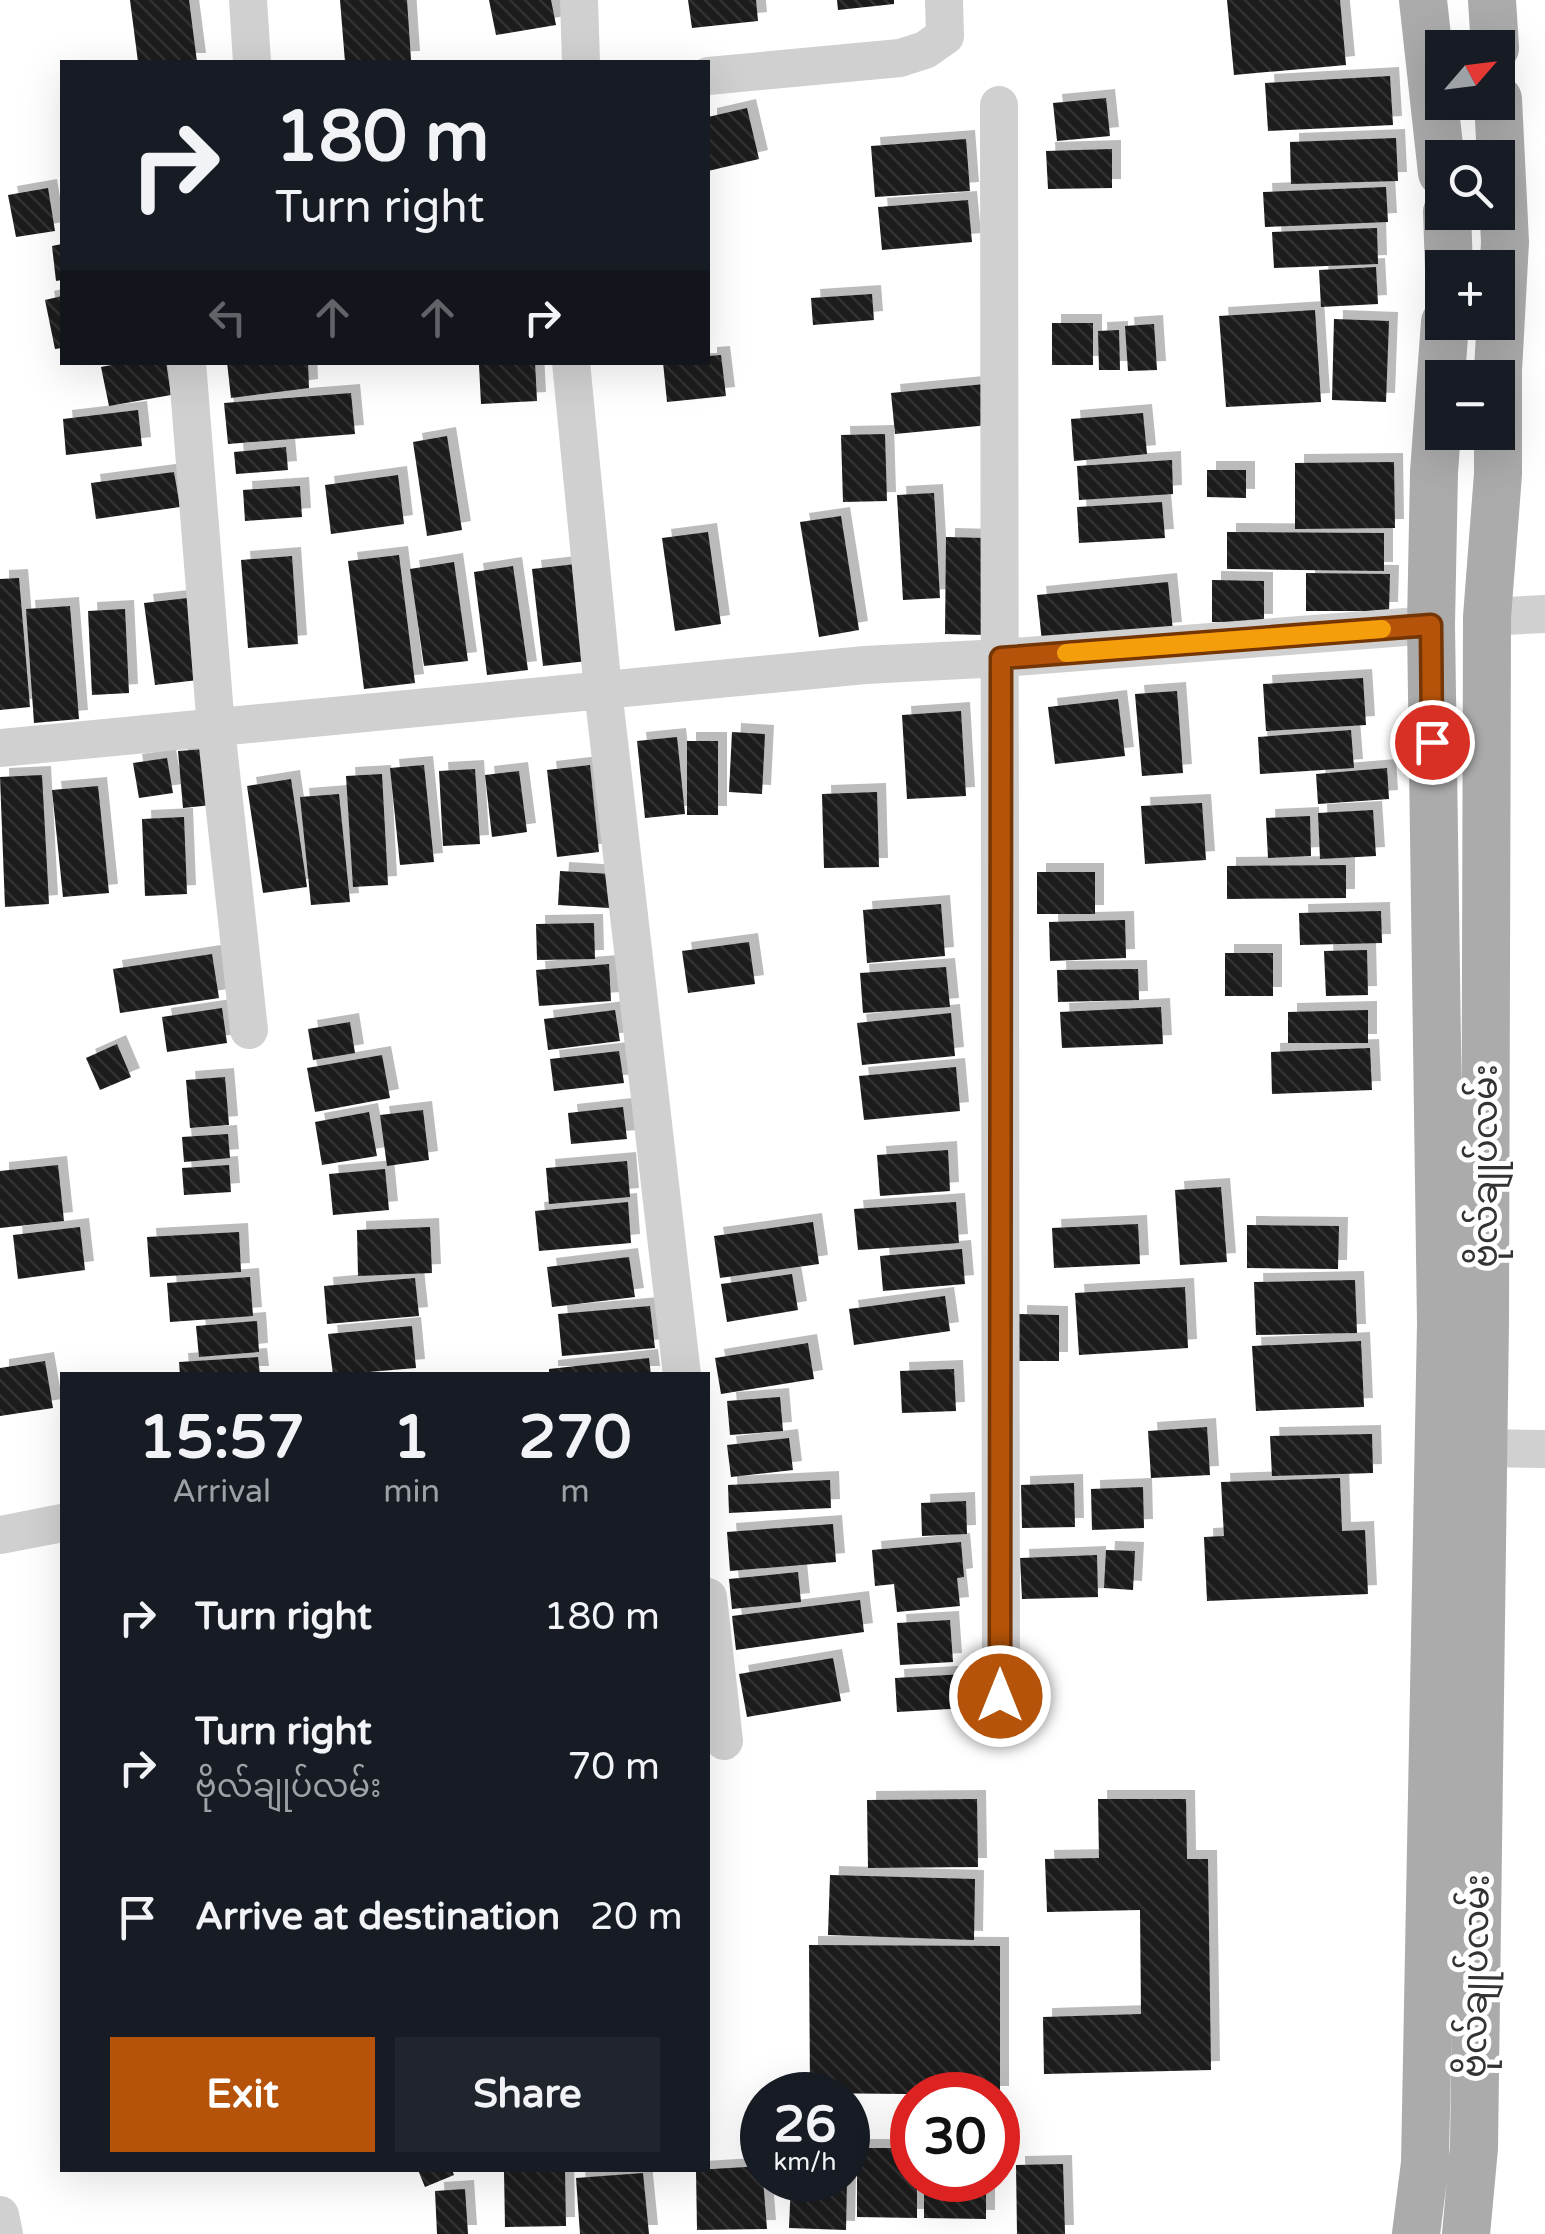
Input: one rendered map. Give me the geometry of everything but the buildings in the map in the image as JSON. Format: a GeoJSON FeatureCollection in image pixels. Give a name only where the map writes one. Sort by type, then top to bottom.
{"type":"FeatureCollection","features":[{"type":"Feature","properties":{"kind":"main road"},"geometry":{"type":"LineString","coordinates":[[1424,0],[1439,140]]}},
{"type":"Feature","properties":{"kind":"main road"},"geometry":{"type":"LineString","coordinates":[[1492,0],[1494,30]]}},
{"type":"Feature","properties":{"kind":"main road","name":"ဗိုလ်ချုပ်လမ်း"},"geometry":{"type":"LineString","coordinates":[[1466,2234],[1474,2148],[1488,617],[1498,474],[1498,371],[1505,242],[1499,120]]}},
{"type":"Feature","properties":{"kind":"main road","name":"ဗိုလ်ချုပ်လမ်း"},"geometry":{"type":"LineString","coordinates":[[1416,2234],[1425,2163],[1441,1323],[1431,625],[1434,472],[1444,340]]}},
{"type":"Feature","properties":{"kind":"street"},"geometry":{"type":"LineString","coordinates":[[248,0],[252,60]]}},
{"type":"Feature","properties":{"kind":"street"},"geometry":{"type":"LineString","coordinates":[[579,0],[581,60]]}},
{"type":"Feature","properties":{"kind":"street"},"geometry":{"type":"LineString","coordinates":[[710,76],[900,58],[924,50],[945,36],[944,0]]}},
{"type":"Feature","properties":{"kind":"street"},"geometry":{"type":"LineString","coordinates":[[999,105],[1000,1696]]}},
{"type":"Feature","properties":{"kind":"street"},"geometry":{"type":"LineString","coordinates":[[187,365],[216,728],[249,1030]]}},
{"type":"Feature","properties":{"kind":"street"},"geometry":{"type":"LineString","coordinates":[[571,365],[603,690],[682,1372]]}},
{"type":"Feature","properties":{"kind":"street"},"geometry":{"type":"LineString","coordinates":[[1488,617],[1545,614]]}},
{"type":"Feature","properties":{"kind":"street"},"geometry":{"type":"LineString","coordinates":[[0,748],[865,666],[1431,625]]}},
{"type":"Feature","properties":{"kind":"street"},"geometry":{"type":"LineString","coordinates":[[1483,1448],[1545,1448]]}},
{"type":"Feature","properties":{"kind":"street"},"geometry":{"type":"LineString","coordinates":[[0,1534],[60,1523]]}},
{"type":"Feature","properties":{"kind":"street"},"geometry":{"type":"LineString","coordinates":[[710,1614],[724,1741]]}},
{"type":"Feature","properties":{"kind":"street"},"geometry":{"type":"LineString","coordinates":[[0,2215],[4,2234]]}},
{"type":"Feature","properties":{"kind":"slow traffic"},"geometry":{"type":"LineString","coordinates":[[1066,653],[1382,629]]}},
{"type":"Feature","properties":{"kind":"route"},"geometry":{"type":"LineString","coordinates":[[1000,1696],[1001,658],[1431,625],[1432,742]]}}]}
